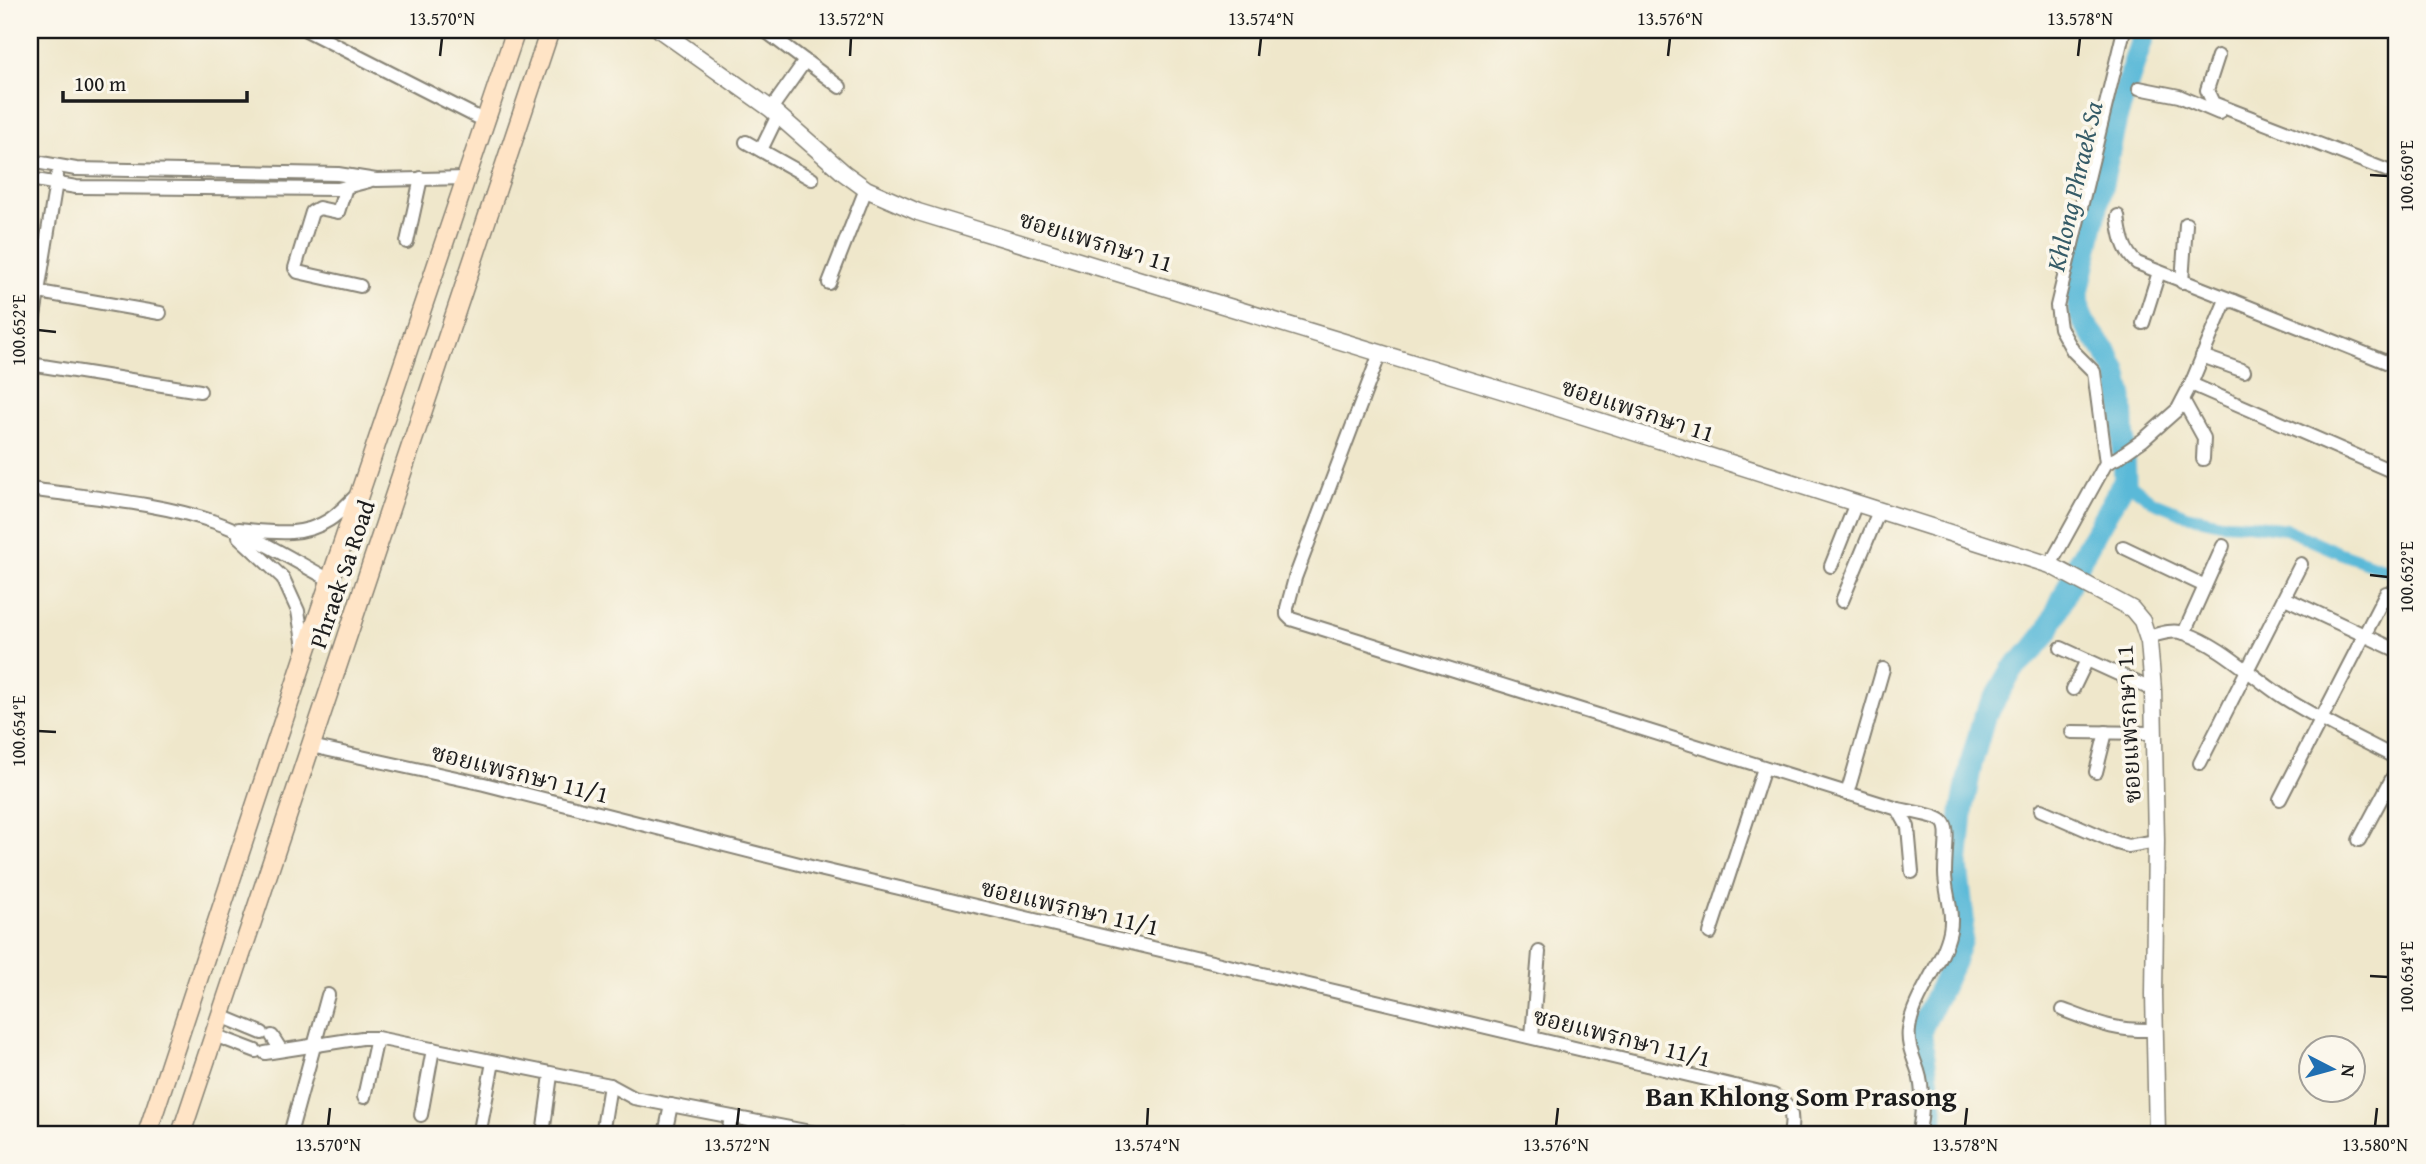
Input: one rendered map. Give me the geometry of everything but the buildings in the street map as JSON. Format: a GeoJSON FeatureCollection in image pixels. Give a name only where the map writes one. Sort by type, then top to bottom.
{"type":"FeatureCollection","features":[{"type":"Feature","properties":{"kind":"main road","name":"Phraek Sa Road"},"geometry":{"type":"LineString","coordinates":[[147,1134],[516,30]]}},
{"type":"Feature","properties":{"kind":"main road","name":"Phraek Sa Road"},"geometry":{"type":"LineString","coordinates":[[181,1134],[551,30]]}},
{"type":"Feature","properties":{"kind":"street"},"geometry":{"type":"LineString","coordinates":[[306,30],[485,121]]}},
{"type":"Feature","properties":{"kind":"street","name":"ซอยแพรกษา 11"},"geometry":{"type":"LineString","coordinates":[[660,30],[774,112],[844,173],[866,188],[918,212],[1380,353],[2056,568],[2132,608],[2142,621],[2148,637],[2153,690],[2157,1134]]}},
{"type":"Feature","properties":{"kind":"street"},"geometry":{"type":"LineString","coordinates":[[2111,461],[2094,372],[2073,351],[2060,328],[2057,306],[2124,30]]}},
{"type":"Feature","properties":{"kind":"street"},"geometry":{"type":"LineString","coordinates":[[768,33],[840,87]]}},
{"type":"Feature","properties":{"kind":"street"},"geometry":{"type":"LineString","coordinates":[[2218,56],[2207,86],[2213,103],[2396,174]]}},
{"type":"Feature","properties":{"kind":"street"},"geometry":{"type":"LineString","coordinates":[[761,150],[774,112],[805,61]]}},
{"type":"Feature","properties":{"kind":"street"},"geometry":{"type":"LineString","coordinates":[[2140,88],[2179,96],[2231,118],[2247,116]]}},
{"type":"Feature","properties":{"kind":"street"},"geometry":{"type":"LineString","coordinates":[[746,142],[812,179]]}},
{"type":"Feature","properties":{"kind":"street"},"geometry":{"type":"LineString","coordinates":[[30,161],[76,169],[338,174],[376,180]]}},
{"type":"Feature","properties":{"kind":"street"},"geometry":{"type":"LineString","coordinates":[[30,341],[59,166]]}},
{"type":"Feature","properties":{"kind":"street"},"geometry":{"type":"LineString","coordinates":[[193,188],[194,171]]}},
{"type":"Feature","properties":{"kind":"street"},"geometry":{"type":"LineString","coordinates":[[407,242],[421,178]]}},
{"type":"Feature","properties":{"kind":"street"},"geometry":{"type":"LineString","coordinates":[[30,179],[76,187],[338,189],[376,180],[466,178]]}},
{"type":"Feature","properties":{"kind":"street"},"geometry":{"type":"LineString","coordinates":[[346,187],[338,212],[319,208],[312,212],[295,268],[298,272],[359,286]]}},
{"type":"Feature","properties":{"kind":"street"},"geometry":{"type":"LineString","coordinates":[[829,283],[866,188]]}},
{"type":"Feature","properties":{"kind":"street"},"geometry":{"type":"LineString","coordinates":[[2118,216],[2123,242],[2132,259],[2182,282],[2396,366]]}},
{"type":"Feature","properties":{"kind":"street"},"geometry":{"type":"LineString","coordinates":[[2182,282],[2186,224]]}},
{"type":"Feature","properties":{"kind":"street"},"geometry":{"type":"LineString","coordinates":[[2143,323],[2159,272]]}},
{"type":"Feature","properties":{"kind":"street"},"geometry":{"type":"LineString","coordinates":[[39,292],[160,313]]}},
{"type":"Feature","properties":{"kind":"street"},"geometry":{"type":"LineString","coordinates":[[2056,568],[2111,461],[2170,418],[2191,384],[2221,308],[2225,302],[2234,302]]}},
{"type":"Feature","properties":{"kind":"street"},"geometry":{"type":"LineString","coordinates":[[1380,353],[1309,537],[1287,615],[1292,619],[1847,794],[1940,818],[1948,827],[1945,881],[1952,916],[1950,932],[1934,974],[1911,1019],[1908,1037],[1920,1082],[1921,1116],[1918,1134]]}},
{"type":"Feature","properties":{"kind":"street"},"geometry":{"type":"LineString","coordinates":[[2202,356],[2244,371]]}},
{"type":"Feature","properties":{"kind":"street"},"geometry":{"type":"LineString","coordinates":[[30,364],[200,391]]}},
{"type":"Feature","properties":{"kind":"street"},"geometry":{"type":"LineString","coordinates":[[2191,384],[2396,473]]}},
{"type":"Feature","properties":{"kind":"street"},"geometry":{"type":"LineString","coordinates":[[2183,400],[2204,438],[2203,459]]}},
{"type":"Feature","properties":{"kind":"street"},"geometry":{"type":"LineString","coordinates":[[30,489],[179,512],[228,528],[330,580]]}},
{"type":"Feature","properties":{"kind":"street"},"geometry":{"type":"LineString","coordinates":[[228,528],[303,533],[329,520],[360,492]]}},
{"type":"Feature","properties":{"kind":"street"},"geometry":{"type":"LineString","coordinates":[[1831,566],[1856,503]]}},
{"type":"Feature","properties":{"kind":"street"},"geometry":{"type":"LineString","coordinates":[[1842,601],[1879,511]]}},
{"type":"Feature","properties":{"kind":"street"},"geometry":{"type":"LineString","coordinates":[[228,528],[283,578],[298,611],[305,655]]}},
{"type":"Feature","properties":{"kind":"street"},"geometry":{"type":"LineString","coordinates":[[2184,633],[2223,546]]}},
{"type":"Feature","properties":{"kind":"street"},"geometry":{"type":"LineString","coordinates":[[2123,547],[2205,586]]}},
{"type":"Feature","properties":{"kind":"street"},"geometry":{"type":"LineString","coordinates":[[2200,763],[2301,564]]}},
{"type":"Feature","properties":{"kind":"street"},"geometry":{"type":"LineString","coordinates":[[2280,799],[2386,593]]}},
{"type":"Feature","properties":{"kind":"street"},"geometry":{"type":"LineString","coordinates":[[2285,598],[2396,650]]}},
{"type":"Feature","properties":{"kind":"street"},"geometry":{"type":"LineString","coordinates":[[2148,637],[2173,631],[2184,633],[2224,654],[2248,673],[2322,720],[2396,758]]}},
{"type":"Feature","properties":{"kind":"street"},"geometry":{"type":"LineString","coordinates":[[2061,648],[2153,690]]}},
{"type":"Feature","properties":{"kind":"street"},"geometry":{"type":"LineString","coordinates":[[2073,689],[2087,660]]}},
{"type":"Feature","properties":{"kind":"street"},"geometry":{"type":"LineString","coordinates":[[1847,794],[1883,668]]}},
{"type":"Feature","properties":{"kind":"street"},"geometry":{"type":"LineString","coordinates":[[2072,732],[2153,733]]}},
{"type":"Feature","properties":{"kind":"street"},"geometry":{"type":"LineString","coordinates":[[2096,772],[2106,732]]}},
{"type":"Feature","properties":{"kind":"street","name":"ซอยแพรกษา 11/1"},"geometry":{"type":"LineString","coordinates":[[311,746],[484,784],[831,872],[1773,1095],[1783,1099],[1792,1115],[1790,1134]]}},
{"type":"Feature","properties":{"kind":"street"},"geometry":{"type":"LineString","coordinates":[[1710,933],[1764,768]]}},
{"type":"Feature","properties":{"kind":"street"},"geometry":{"type":"LineString","coordinates":[[2359,840],[2396,771]]}},
{"type":"Feature","properties":{"kind":"street"},"geometry":{"type":"LineString","coordinates":[[1898,808],[1908,827],[1912,872]]}},
{"type":"Feature","properties":{"kind":"street"},"geometry":{"type":"LineString","coordinates":[[2041,810],[2117,844],[2128,846],[2156,841]]}},
{"type":"Feature","properties":{"kind":"street"},"geometry":{"type":"LineString","coordinates":[[1532,1036],[1539,952]]}},
{"type":"Feature","properties":{"kind":"street"},"geometry":{"type":"LineString","coordinates":[[290,1134],[328,995]]}},
{"type":"Feature","properties":{"kind":"street"},"geometry":{"type":"LineString","coordinates":[[2063,1010],[2109,1028],[2128,1031],[2155,1030]]}},
{"type":"Feature","properties":{"kind":"street"},"geometry":{"type":"LineString","coordinates":[[221,1016],[267,1034],[281,1050]]}},
{"type":"Feature","properties":{"kind":"street"},"geometry":{"type":"LineString","coordinates":[[214,1035],[261,1052],[377,1038],[610,1085],[634,1098],[731,1116],[788,1131],[821,1134]]}},
{"type":"Feature","properties":{"kind":"street"},"geometry":{"type":"LineString","coordinates":[[364,1097],[377,1038]]}},
{"type":"Feature","properties":{"kind":"street"},"geometry":{"type":"LineString","coordinates":[[421,1115],[433,1049]]}},
{"type":"Feature","properties":{"kind":"street"},"geometry":{"type":"LineString","coordinates":[[481,1125],[493,1062]]}},
{"type":"Feature","properties":{"kind":"street"},"geometry":{"type":"LineString","coordinates":[[542,1134],[551,1074]]}},
{"type":"Feature","properties":{"kind":"street"},"geometry":{"type":"LineString","coordinates":[[602,1134],[610,1085]]}},
{"type":"Feature","properties":{"kind":"street"},"geometry":{"type":"LineString","coordinates":[[665,1134],[671,1105]]}},
{"type":"Feature","properties":{"kind":"street"},"geometry":{"type":"LineString","coordinates":[[727,1134],[731,1116]]}},
{"type":"Feature","properties":{"kind":"street"},"geometry":{"type":"LineString","coordinates":[[904,1134],[914,1134]]}},
{"type":"Feature","properties":{"kind":"waterway","name":"Khlong Phraek Sa"},"geometry":{"type":"LineString","coordinates":[[1931,1134],[1932,1109],[1920,1031],[1961,939],[1963,918],[1957,866],[1962,812],[1971,764],[1984,718],[2012,670],[2048,631],[2081,558],[2125,480],[2122,398],[2116,371],[2106,352],[2084,323],[2079,311],[2078,293],[2116,119],[2145,30]]}},
{"type":"Feature","properties":{"kind":"waterway"},"geometry":{"type":"LineString","coordinates":[[2125,480],[2152,501],[2186,515],[2220,523],[2286,529],[2340,553],[2396,573]]}},
{"type":"Feature","properties":{"kind":"district","name":"Ban Khlong Som Prasong"},"geometry":{"type":"Point","coordinates":[1801,1095]}}]}
